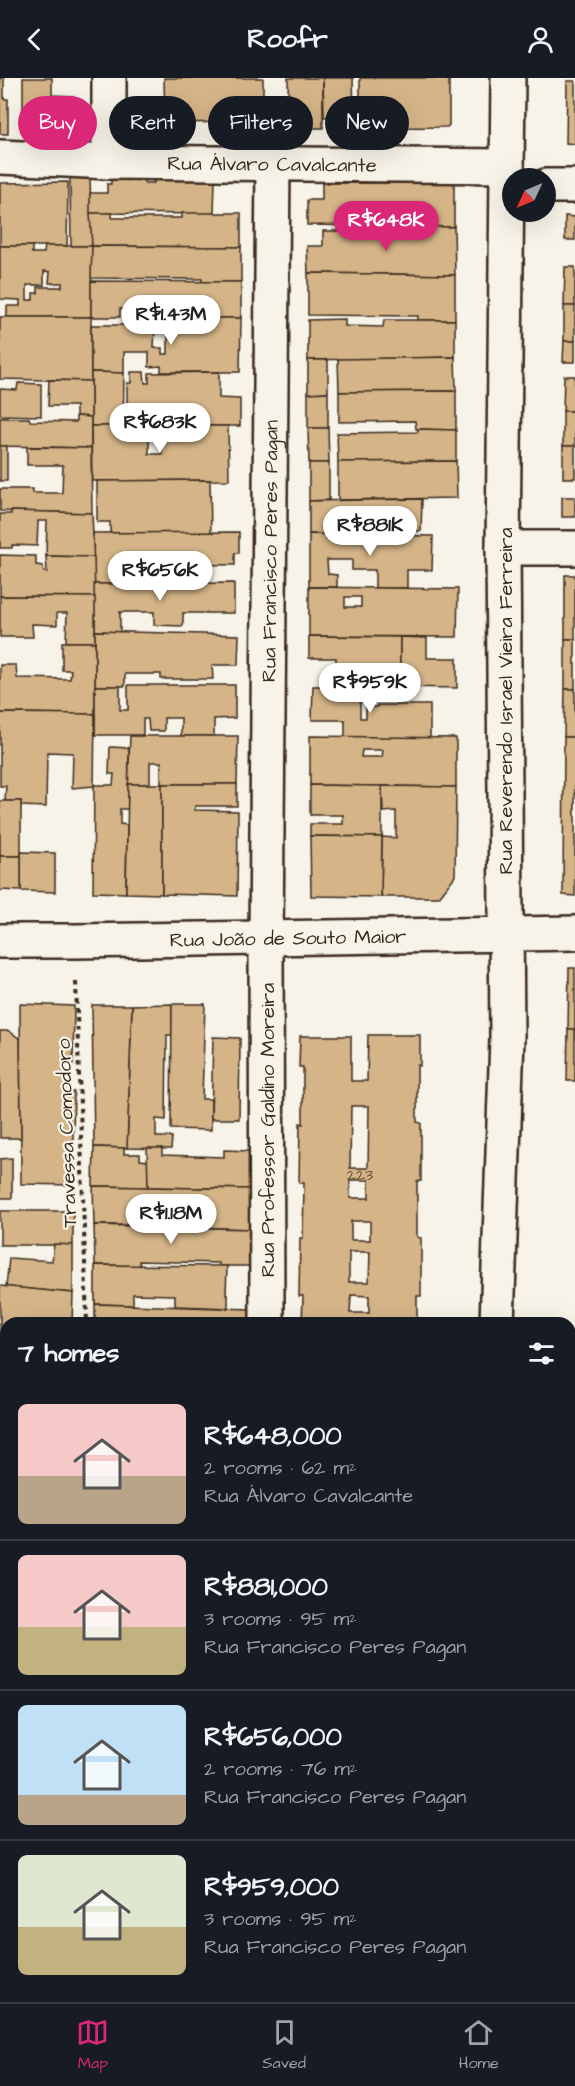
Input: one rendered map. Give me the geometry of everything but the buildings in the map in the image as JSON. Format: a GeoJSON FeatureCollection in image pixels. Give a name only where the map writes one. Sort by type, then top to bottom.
{"type":"FeatureCollection","features":[{"type":"Feature","properties":{"kind":"street"},"geometry":{"type":"LineString","coordinates":[[109,78],[109,162]]}},
{"type":"Feature","properties":{"kind":"street","name":"Rua Reverendo Israel Vieira Ferreira"},"geometry":{"type":"LineString","coordinates":[[508,78],[509,168]]}},
{"type":"Feature","properties":{"kind":"street","name":"Rua Álvaro Cavalcante"},"geometry":{"type":"LineString","coordinates":[[0,157],[109,162],[273,164],[502,180]]}},
{"type":"Feature","properties":{"kind":"street","name":"Rua Francisco Peres Pagan"},"geometry":{"type":"LineString","coordinates":[[266,938],[273,164]]}},
{"type":"Feature","properties":{"kind":"street"},"geometry":{"type":"LineString","coordinates":[[556,186],[575,186]]}},
{"type":"Feature","properties":{"kind":"street","name":"Rua Reverendo Israel Vieira Ferreira"},"geometry":{"type":"LineString","coordinates":[[497,1317],[507,1038],[503,548],[508,222]]}},
{"type":"Feature","properties":{"kind":"street"},"geometry":{"type":"LineString","coordinates":[[503,548],[575,548]]}},
{"type":"Feature","properties":{"kind":"street","name":"Rua João de Souto Maior"},"geometry":{"type":"LineString","coordinates":[[0,941],[575,933]]}},
{"type":"Feature","properties":{"kind":"street","name":"Rua Professor Galdino Moreira"},"geometry":{"type":"LineString","coordinates":[[266,938],[267,1317]]}},
{"type":"Feature","properties":{"kind":"path","name":"Travessa Comodoro"},"geometry":{"type":"LineString","coordinates":[[75,941],[87,1317]]}}]}
